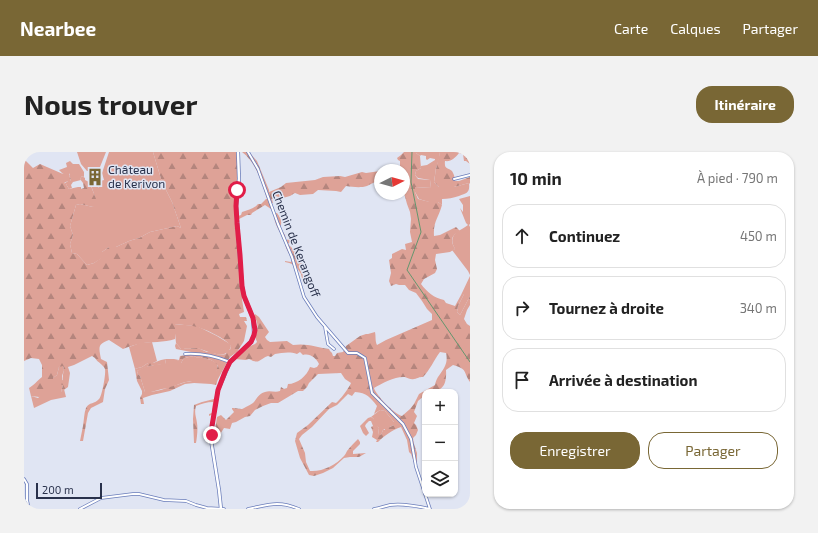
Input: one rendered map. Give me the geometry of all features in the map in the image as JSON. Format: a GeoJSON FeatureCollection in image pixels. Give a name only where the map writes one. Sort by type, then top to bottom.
{"type":"FeatureCollection","features":[{"type":"Feature","properties":{"kind":"street"},"geometry":{"type":"LineString","coordinates":[[221,509],[212,446],[212,430],[218,390],[230,362],[251,342],[255,330],[253,318],[244,296],[242,286],[236,206],[239,179],[238,152]]}},
{"type":"Feature","properties":{"kind":"street","name":"Chemin de Kerangoff"},"geometry":{"type":"LineString","coordinates":[[248,152],[258,169],[292,257],[304,297],[325,326],[348,353],[357,353],[365,358],[372,393],[403,424],[411,440],[416,467],[422,485]]}},
{"type":"Feature","properties":{"kind":"street"},"geometry":{"type":"LineString","coordinates":[[454,179],[470,175]]}},
{"type":"Feature","properties":{"kind":"street"},"geometry":{"type":"LineString","coordinates":[[325,326],[328,344],[334,349]]}},
{"type":"Feature","properties":{"kind":"street"},"geometry":{"type":"LineString","coordinates":[[185,354],[196,354],[219,358],[230,362]]}},
{"type":"Feature","properties":{"kind":"street"},"geometry":{"type":"LineString","coordinates":[[24,479],[27,484],[25,500],[29,509]]}},
{"type":"Feature","properties":{"kind":"street"},"geometry":{"type":"LineString","coordinates":[[80,509],[101,498],[130,494],[139,494],[164,500],[186,501],[202,507],[224,509]]}},
{"type":"Feature","properties":{"kind":"street","name":"Chemin de Kerangoff"},"geometry":{"type":"LineString","coordinates":[[426,497],[430,509]]}},
{"type":"Feature","properties":{"kind":"street"},"geometry":{"type":"LineString","coordinates":[[248,509],[277,504],[286,504],[299,509]]}},
{"type":"Feature","properties":{"kind":"street"},"geometry":{"type":"LineString","coordinates":[[374,509],[397,504],[430,509]]}},
{"type":"Feature","properties":{"kind":"green space"},"geometry":{"type":"Polygon","coordinates":[[[77,152],[106,152],[100,167],[87,171],[81,164],[77,152]]]}},
{"type":"Feature","properties":{"kind":"green space"},"geometry":{"type":"Polygon","coordinates":[[[109,152],[153,152],[162,182],[172,202],[181,228],[177,226],[150,232],[116,247],[109,247],[102,252],[102,258],[87,265],[77,254],[72,253],[70,244],[73,235],[70,226],[76,205],[80,204],[93,207],[95,197],[91,184],[96,182],[99,188],[97,182],[104,180],[102,173],[109,152]]]}},
{"type":"Feature","properties":{"kind":"green space"},"geometry":{"type":"Polygon","coordinates":[[[153,152],[237,152],[238,178],[234,215],[244,312],[239,314],[240,317],[246,317],[247,321],[244,321],[247,326],[244,341],[237,352],[230,357],[216,385],[214,383],[218,365],[211,360],[194,356],[184,358],[181,363],[178,364],[176,361],[179,360],[180,356],[187,355],[191,352],[176,349],[176,343],[181,349],[198,348],[207,352],[211,351],[222,355],[226,354],[227,348],[230,350],[231,346],[225,340],[201,328],[175,324],[175,339],[133,345],[123,349],[109,340],[102,343],[99,349],[100,355],[101,359],[107,362],[109,380],[105,389],[103,402],[91,408],[88,413],[83,441],[80,441],[86,408],[97,401],[104,385],[105,369],[103,366],[92,356],[68,367],[70,373],[68,387],[61,392],[63,385],[59,384],[60,381],[63,380],[63,366],[59,367],[57,375],[53,378],[53,390],[48,394],[41,397],[31,396],[29,388],[42,377],[42,365],[39,359],[31,358],[24,361],[24,159],[33,168],[40,164],[63,174],[64,170],[68,168],[71,169],[69,176],[71,179],[70,181],[64,183],[69,189],[78,187],[81,187],[81,189],[84,188],[80,179],[82,176],[85,180],[91,183],[96,199],[96,205],[93,207],[80,204],[76,205],[70,226],[73,235],[70,244],[72,253],[77,254],[87,265],[94,263],[101,258],[102,252],[109,247],[116,247],[150,232],[177,226],[181,228],[172,202],[162,182],[153,152]]]}},
{"type":"Feature","properties":{"kind":"green space"},"geometry":{"type":"Polygon","coordinates":[[[242,152],[249,152],[257,161],[269,192],[286,183],[315,180],[323,177],[345,177],[362,172],[374,172],[374,182],[365,187],[346,186],[341,192],[318,190],[313,194],[300,195],[295,193],[279,199],[277,196],[272,199],[273,203],[271,203],[271,209],[265,205],[251,215],[247,215],[239,219],[238,216],[241,215],[242,212],[261,204],[267,199],[255,167],[242,152]]]}},
{"type":"Feature","properties":{"kind":"green space"},"geometry":{"type":"Polygon","coordinates":[[[404,152],[416,152],[420,156],[421,168],[416,171],[415,175],[418,179],[430,180],[431,188],[415,187],[415,192],[418,199],[438,202],[442,205],[435,223],[434,236],[440,235],[456,227],[460,231],[452,238],[452,243],[455,249],[450,252],[436,254],[435,260],[437,269],[435,273],[424,279],[421,284],[434,296],[455,306],[461,295],[465,292],[458,306],[457,312],[460,315],[470,296],[470,305],[464,319],[470,326],[470,382],[461,368],[453,365],[446,370],[446,380],[442,387],[439,389],[428,389],[435,385],[446,364],[446,353],[440,352],[423,377],[410,379],[401,377],[385,382],[374,388],[390,408],[402,416],[410,409],[419,394],[422,392],[422,398],[418,401],[414,412],[417,416],[414,423],[418,430],[413,438],[417,453],[417,464],[415,465],[409,452],[407,440],[401,427],[388,433],[378,442],[376,442],[377,440],[372,437],[373,432],[371,427],[373,426],[371,421],[369,421],[365,426],[369,433],[366,436],[363,433],[360,426],[368,418],[371,417],[375,421],[379,428],[378,435],[381,435],[383,430],[385,430],[388,426],[390,427],[394,425],[394,422],[385,411],[380,410],[374,414],[377,406],[372,400],[365,394],[355,392],[352,396],[348,394],[337,405],[329,409],[299,439],[310,471],[324,469],[337,462],[358,439],[360,444],[353,451],[353,454],[366,453],[359,457],[344,458],[333,468],[323,473],[314,476],[309,475],[300,458],[295,441],[297,433],[308,425],[332,402],[336,403],[344,394],[351,383],[345,379],[341,373],[318,374],[303,391],[298,391],[278,403],[271,403],[255,410],[250,416],[232,423],[230,429],[224,428],[215,439],[217,417],[221,415],[226,420],[234,412],[232,408],[243,409],[253,403],[259,395],[267,391],[276,392],[280,391],[281,387],[284,389],[287,388],[288,384],[295,383],[304,376],[310,367],[317,367],[319,364],[312,356],[303,355],[300,352],[297,354],[288,352],[275,354],[271,357],[268,356],[257,361],[249,359],[235,359],[248,347],[257,342],[255,337],[258,326],[254,316],[255,314],[259,317],[269,332],[265,337],[270,342],[287,341],[293,345],[307,345],[329,349],[333,356],[337,353],[343,352],[346,346],[360,336],[375,332],[377,345],[432,320],[432,314],[416,293],[409,290],[405,285],[396,284],[391,286],[389,281],[391,273],[389,260],[392,258],[392,254],[402,249],[406,250],[405,244],[412,242],[410,232],[410,212],[406,200],[410,200],[410,164],[400,164],[400,161],[397,158],[404,152]]]}},
{"type":"Feature","properties":{"kind":"green space"},"geometry":{"type":"Polygon","coordinates":[[[416,152],[440,152],[434,182],[439,187],[454,187],[469,183],[469,189],[467,192],[448,199],[442,199],[442,205],[438,202],[429,202],[419,199],[415,192],[415,187],[431,188],[430,180],[418,178],[415,175],[416,171],[421,168],[421,166],[427,165],[435,159],[430,158],[427,160],[426,156],[420,156],[416,152]]]}},
{"type":"Feature","properties":{"kind":"green space"},"geometry":{"type":"Polygon","coordinates":[[[440,152],[470,152],[470,164],[464,161],[463,154],[459,153],[453,159],[445,161],[445,164],[446,167],[453,172],[455,181],[470,177],[470,184],[454,187],[439,187],[434,182],[440,152]]]}},
{"type":"Feature","properties":{"kind":"green space"},"geometry":{"type":"Polygon","coordinates":[[[70,161],[73,164],[79,164],[84,172],[84,177],[82,176],[80,179],[81,180],[73,182],[71,185],[72,188],[69,189],[66,184],[64,184],[70,181],[70,174],[66,170],[63,174],[59,170],[67,167],[66,163],[70,161]]]}},
{"type":"Feature","properties":{"kind":"green space"},"geometry":{"type":"Polygon","coordinates":[[[470,196],[470,275],[452,250],[455,249],[452,240],[457,232],[468,225],[460,208],[463,212],[463,205],[459,199],[470,196]]]}},
{"type":"Feature","properties":{"kind":"green space"},"geometry":{"type":"Polygon","coordinates":[[[276,213],[281,220],[280,227],[286,240],[292,240],[288,244],[294,250],[297,260],[302,264],[303,280],[301,273],[296,267],[285,262],[291,262],[292,260],[275,223],[274,215],[276,213]]]}},
{"type":"Feature","properties":{"kind":"green space"},"geometry":{"type":"Polygon","coordinates":[[[470,276],[470,296],[460,315],[457,312],[458,306],[464,294],[461,295],[470,276]]]}},
{"type":"Feature","properties":{"kind":"green space"},"geometry":{"type":"Polygon","coordinates":[[[174,324],[197,326],[230,344],[231,346],[229,351],[218,354],[199,349],[181,349],[176,343],[174,324]]]}},
{"type":"Feature","properties":{"kind":"green space"},"geometry":{"type":"Polygon","coordinates":[[[152,342],[157,361],[135,369],[129,347],[140,343],[152,342]]]}},
{"type":"Feature","properties":{"kind":"green space"},"geometry":{"type":"Polygon","coordinates":[[[194,356],[211,360],[218,364],[216,385],[211,384],[211,382],[190,381],[169,388],[145,392],[137,371],[158,364],[165,364],[166,359],[179,360],[177,361],[181,363],[184,358],[194,356]]]}},
{"type":"Feature","properties":{"kind":"green space"},"geometry":{"type":"Polygon","coordinates":[[[166,359],[165,364],[149,366],[137,371],[145,392],[159,390],[189,381],[209,381],[211,384],[185,384],[170,391],[143,398],[144,404],[141,404],[140,398],[142,391],[137,381],[135,369],[148,363],[166,359]]]}},
{"type":"Feature","properties":{"kind":"green space"},"geometry":{"type":"Polygon","coordinates":[[[63,365],[63,385],[61,392],[64,389],[66,397],[51,400],[34,408],[31,396],[38,398],[52,384],[53,378],[57,375],[59,367],[63,365]]]}},
{"type":"Feature","properties":{"kind":"green space"},"geometry":{"type":"Polygon","coordinates":[[[214,399],[215,404],[213,407],[213,414],[209,416],[209,414],[212,413],[213,402],[196,406],[195,413],[197,433],[196,443],[194,443],[194,405],[214,399]]]}},
{"type":"Feature","properties":{"kind":"green space"},"geometry":{"type":"Polygon","coordinates":[[[380,410],[385,411],[394,422],[394,425],[383,430],[381,435],[378,435],[379,428],[371,417],[380,410]]]}},
{"type":"Feature","properties":{"kind":"waterway"},"geometry":{"type":"LineString","coordinates":[[412,152],[411,182],[421,232],[407,270],[470,362]]}},
{"type":"Feature","properties":{"kind":"place","name":"Château de Kerivon"},"geometry":{"type":"Point","coordinates":[95,177]}},
{"type":"Feature","properties":{"kind":"route"},"geometry":{"type":"LineString","coordinates":[[212,435],[218,390],[225,372],[230,362],[251,342],[255,330],[253,318],[244,296],[242,286],[236,206],[237,190]]}}]}
